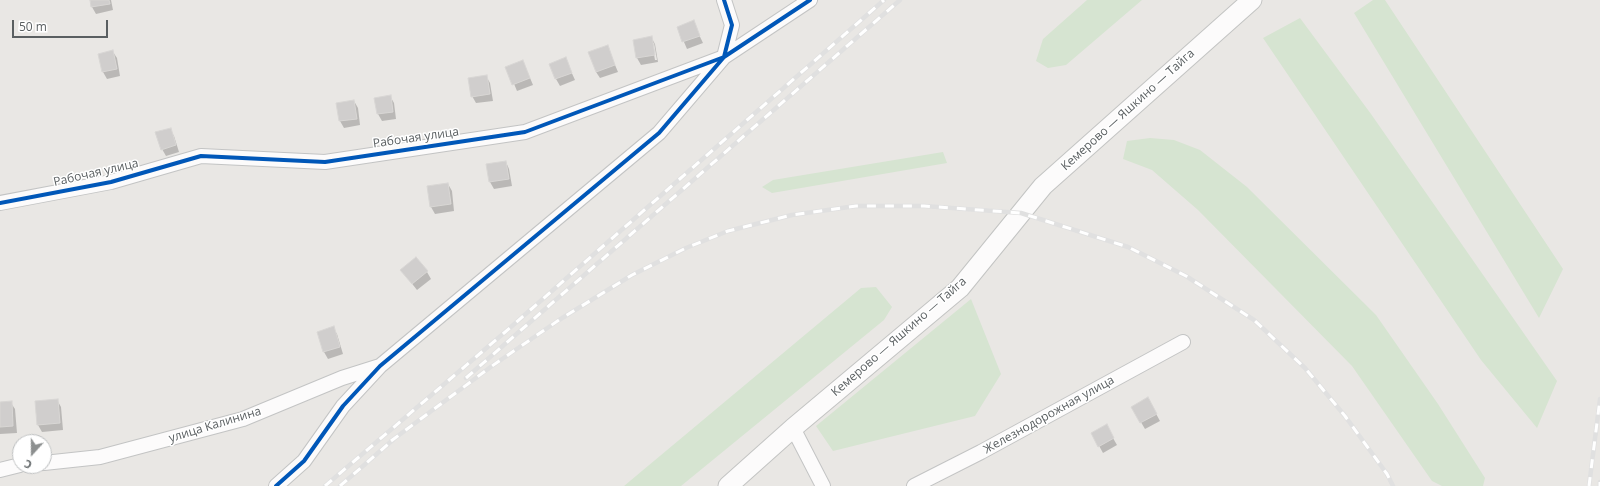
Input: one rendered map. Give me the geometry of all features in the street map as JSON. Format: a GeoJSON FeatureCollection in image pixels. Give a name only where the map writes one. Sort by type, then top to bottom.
{"type":"FeatureCollection","features":[{"type":"Feature","properties":{"kind":"main road","name":"Кемерово — Яшкино — Тайга"},"geometry":{"type":"LineString","coordinates":[[728,486],[793,428],[960,288],[1043,186],[1252,0]]}},
{"type":"Feature","properties":{"kind":"street"},"geometry":{"type":"LineString","coordinates":[[276,486],[304,461],[343,406],[380,366],[659,133],[724,56],[732,25],[724,0]]}},
{"type":"Feature","properties":{"kind":"street","name":"Рабочая улица"},"geometry":{"type":"LineString","coordinates":[[0,203],[111,182],[201,156],[325,162],[526,132],[724,56],[810,0]]}},
{"type":"Feature","properties":{"kind":"street","name":"Железнодорожная улица"},"geometry":{"type":"LineString","coordinates":[[914,486],[981,452],[1183,342]]}},
{"type":"Feature","properties":{"kind":"street","name":"улица Калинина"},"geometry":{"type":"LineString","coordinates":[[52,462],[100,457],[243,419],[342,378],[380,366]]}},
{"type":"Feature","properties":{"kind":"street"},"geometry":{"type":"LineString","coordinates":[[793,428],[823,486]]}},
{"type":"Feature","properties":{"kind":"street"},"geometry":{"type":"LineString","coordinates":[[0,470],[12,467]]}},
{"type":"Feature","properties":{"kind":"green space"},"geometry":{"type":"Polygon","coordinates":[[[1087,0],[1142,0],[1066,65],[1048,68],[1036,61],[1043,39],[1087,0]]]}},
{"type":"Feature","properties":{"kind":"green space"},"geometry":{"type":"Polygon","coordinates":[[[1373,0],[1385,0],[1563,269],[1539,318],[1354,13],[1373,0]]]}},
{"type":"Feature","properties":{"kind":"green space"},"geometry":{"type":"Polygon","coordinates":[[[1300,18],[1371,114],[1557,381],[1537,428],[1481,360],[1263,38],[1300,18]]]}},
{"type":"Feature","properties":{"kind":"green space"},"geometry":{"type":"Polygon","coordinates":[[[1150,138],[1174,140],[1200,150],[1247,187],[1376,315],[1438,404],[1485,478],[1483,486],[1442,486],[1432,481],[1352,366],[1198,210],[1152,170],[1123,159],[1127,141],[1150,138]]]}},
{"type":"Feature","properties":{"kind":"green space"},"geometry":{"type":"Polygon","coordinates":[[[943,152],[947,163],[772,193],[762,187],[773,180],[943,152]]]}},
{"type":"Feature","properties":{"kind":"green space"},"geometry":{"type":"Polygon","coordinates":[[[876,287],[892,307],[884,320],[681,486],[624,486],[861,288],[876,287]]]}},
{"type":"Feature","properties":{"kind":"green space"},"geometry":{"type":"Polygon","coordinates":[[[971,299],[1001,374],[975,416],[833,451],[816,426],[971,299]]]}},
{"type":"Feature","properties":{"kind":"building"},"geometry":{"type":"Polygon","coordinates":[[[90,0],[109,0],[110,4],[91,7],[90,0]]]}},
{"type":"Feature","properties":{"kind":"building"},"geometry":{"type":"Polygon","coordinates":[[[694,20],[700,36],[682,42],[677,27],[694,20]]]}},
{"type":"Feature","properties":{"kind":"building"},"geometry":{"type":"Polygon","coordinates":[[[652,36],[655,55],[636,58],[633,40],[652,36]]]}},
{"type":"Feature","properties":{"kind":"building"},"geometry":{"type":"Polygon","coordinates":[[[608,45],[615,65],[596,72],[588,52],[608,45]]]}},
{"type":"Feature","properties":{"kind":"building"},"geometry":{"type":"Polygon","coordinates":[[[113,50],[117,69],[102,72],[98,54],[113,50]]]}},
{"type":"Feature","properties":{"kind":"building"},"geometry":{"type":"Polygon","coordinates":[[[566,57],[572,73],[555,79],[549,64],[566,57]]]}},
{"type":"Feature","properties":{"kind":"building"},"geometry":{"type":"Polygon","coordinates":[[[523,60],[530,78],[512,85],[505,67],[523,60]]]}},
{"type":"Feature","properties":{"kind":"building"},"geometry":{"type":"Polygon","coordinates":[[[487,75],[490,94],[471,97],[468,78],[487,75]]]}},
{"type":"Feature","properties":{"kind":"building"},"geometry":{"type":"Polygon","coordinates":[[[391,95],[393,112],[377,114],[374,98],[391,95]]]}},
{"type":"Feature","properties":{"kind":"building"},"geometry":{"type":"Polygon","coordinates":[[[354,100],[357,119],[339,121],[336,103],[354,100]]]}},
{"type":"Feature","properties":{"kind":"building"},"geometry":{"type":"Polygon","coordinates":[[[171,128],[176,145],[161,150],[155,132],[171,128]]]}},
{"type":"Feature","properties":{"kind":"building"},"geometry":{"type":"Polygon","coordinates":[[[506,161],[509,179],[489,182],[486,164],[506,161]]]}},
{"type":"Feature","properties":{"kind":"building"},"geometry":{"type":"Polygon","coordinates":[[[448,183],[451,204],[430,207],[427,186],[448,183]]]}},
{"type":"Feature","properties":{"kind":"building"},"geometry":{"type":"Polygon","coordinates":[[[416,257],[428,271],[412,284],[400,270],[416,257]]]}},
{"type":"Feature","properties":{"kind":"building"},"geometry":{"type":"Polygon","coordinates":[[[334,326],[340,347],[323,352],[317,332],[334,326]]]}},
{"type":"Feature","properties":{"kind":"building"},"geometry":{"type":"Polygon","coordinates":[[[1148,397],[1157,414],[1140,423],[1131,407],[1148,397]]]}},
{"type":"Feature","properties":{"kind":"building"},"geometry":{"type":"Polygon","coordinates":[[[58,399],[60,423],[37,425],[35,401],[58,399]]]}},
{"type":"Feature","properties":{"kind":"building"},"geometry":{"type":"Polygon","coordinates":[[[12,401],[13,426],[0,427],[0,402],[12,401]]]}},
{"type":"Feature","properties":{"kind":"building"},"geometry":{"type":"Polygon","coordinates":[[[1107,424],[1114,438],[1098,447],[1091,433],[1107,424]]]}},
{"type":"Feature","properties":{"kind":"railway"},"geometry":{"type":"LineString","coordinates":[[325,486],[504,333],[884,0]]}},
{"type":"Feature","properties":{"kind":"railway"},"geometry":{"type":"LineString","coordinates":[[466,378],[900,0]]}},
{"type":"Feature","properties":{"kind":"railway"},"geometry":{"type":"LineString","coordinates":[[391,441],[492,366],[559,320],[632,275],[686,248],[728,231],[792,215],[856,206],[924,206],[1021,213],[1128,247],[1186,276],[1254,320],[1305,368],[1345,416],[1387,474],[1393,486]]}},
{"type":"Feature","properties":{"kind":"railway"},"geometry":{"type":"LineString","coordinates":[[1589,486],[1600,399]]}},
{"type":"Feature","properties":{"kind":"railway"},"geometry":{"type":"LineString","coordinates":[[340,486],[394,439]]}},
{"type":"Feature","properties":{"kind":"cycle path"},"geometry":{"type":"LineString","coordinates":[[276,486],[304,461],[343,406],[380,366],[659,133],[724,57],[732,25],[724,0]]}},
{"type":"Feature","properties":{"kind":"cycle path"},"geometry":{"type":"LineString","coordinates":[[0,203],[111,182],[201,156],[325,162],[525,132],[724,57],[810,0]]}}]}
